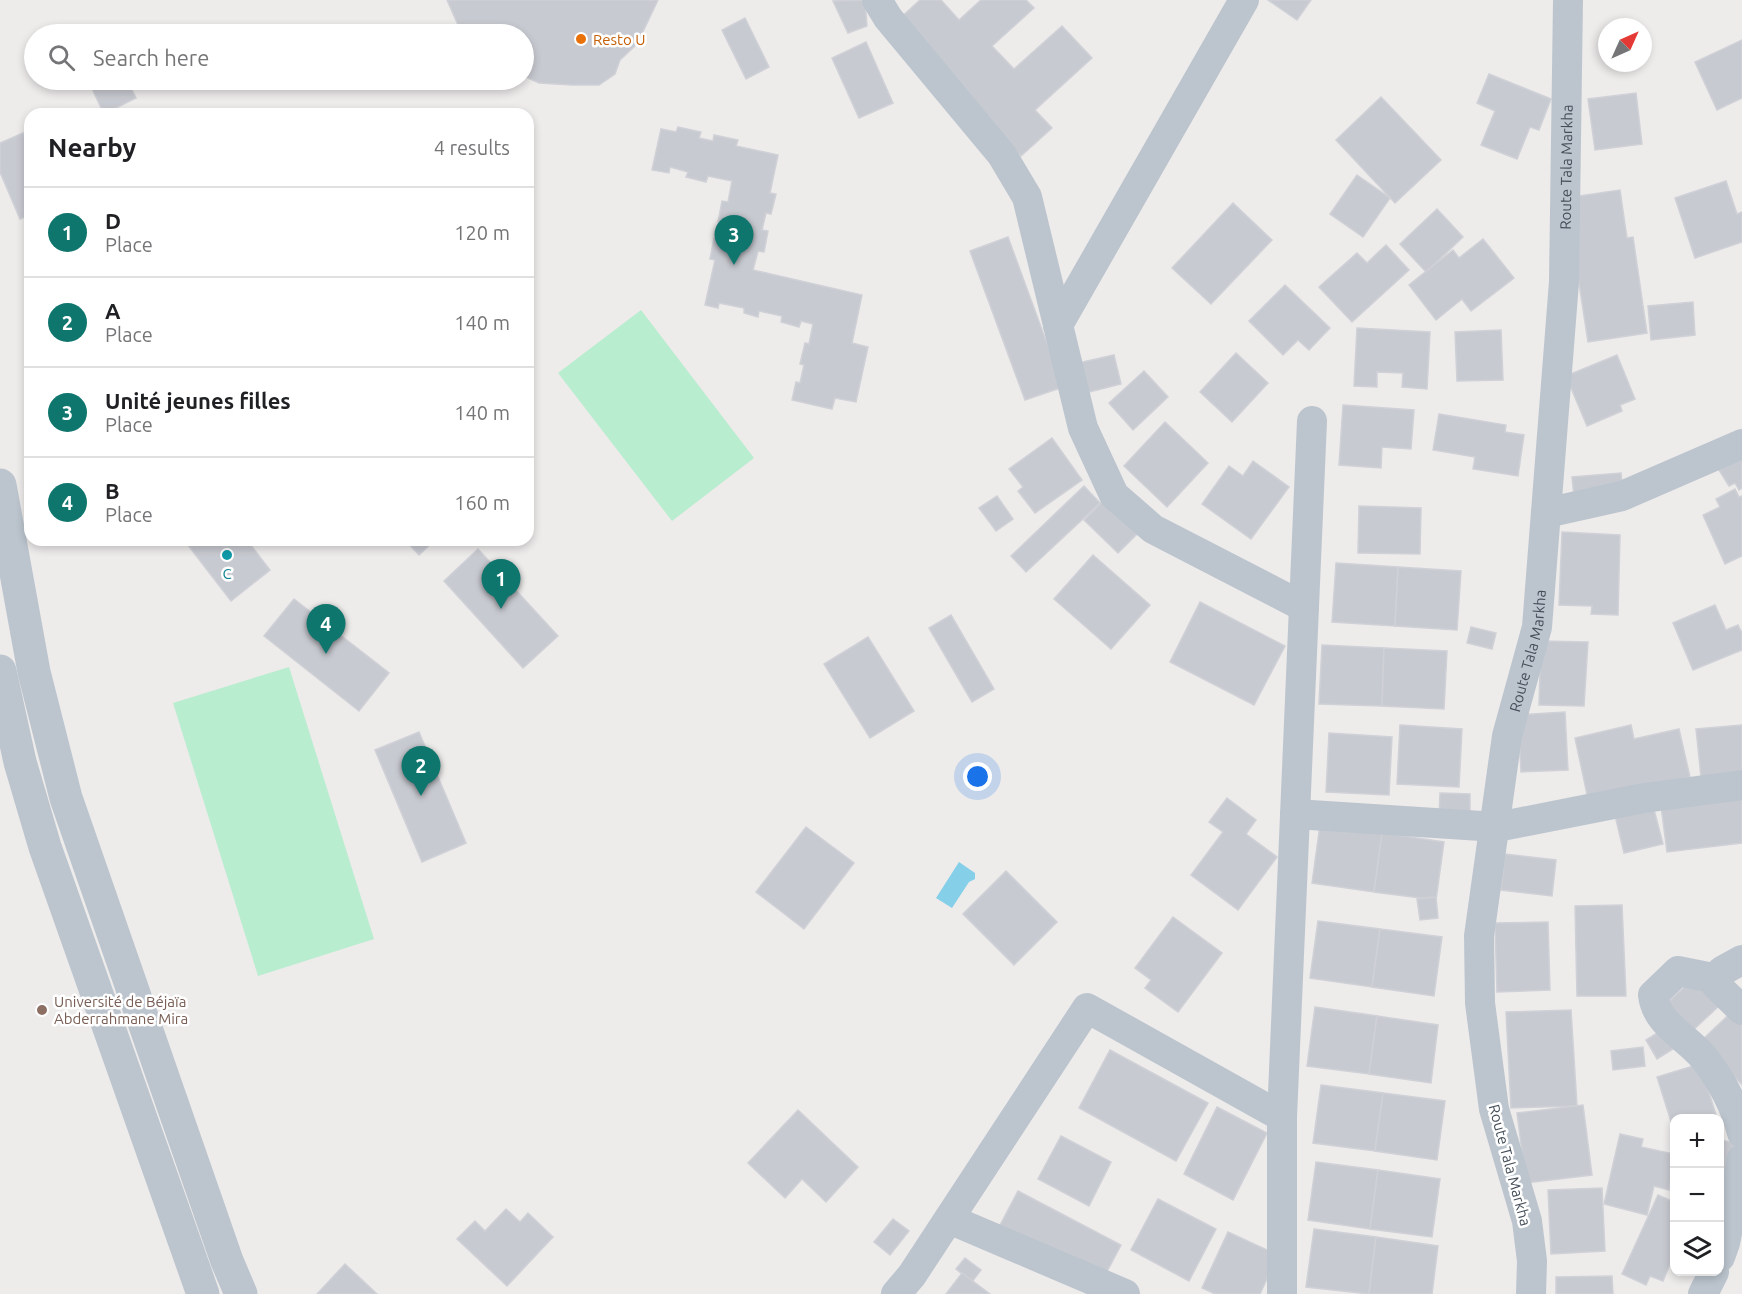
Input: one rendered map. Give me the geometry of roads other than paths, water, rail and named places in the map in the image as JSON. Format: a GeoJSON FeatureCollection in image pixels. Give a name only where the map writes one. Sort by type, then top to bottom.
{"type":"FeatureCollection","features":[{"type":"Feature","properties":{"kind":"street"},"geometry":{"type":"LineString","coordinates":[[877,0],[888,18],[1002,155],[1028,197],[1083,428],[1114,495],[1153,529],[1304,607]]}},
{"type":"Feature","properties":{"kind":"street"},"geometry":{"type":"LineString","coordinates":[[1058,325],[1244,0]]}},
{"type":"Feature","properties":{"kind":"street","name":"Route Tala Markha"},"geometry":{"type":"LineString","coordinates":[[1531,1294],[1532,1261],[1527,1221],[1494,1109],[1480,1003],[1479,936],[1497,826],[1507,736],[1537,627],[1564,282],[1572,1]]}},
{"type":"Feature","properties":{"kind":"street"},"geometry":{"type":"LineString","coordinates":[[1282,1294],[1282,1116],[1312,421]]}},
{"type":"Feature","properties":{"kind":"street"},"geometry":{"type":"LineString","coordinates":[[1546,513],[1622,496],[1742,444]]}},
{"type":"Feature","properties":{"kind":"street"},"geometry":{"type":"LineString","coordinates":[[0,485],[34,672],[66,798],[227,1261],[241,1294]]}},
{"type":"Feature","properties":{"kind":"street"},"geometry":{"type":"LineString","coordinates":[[0,671],[20,762],[45,847],[203,1294]]}},
{"type":"Feature","properties":{"kind":"street"},"geometry":{"type":"LineString","coordinates":[[1295,814],[1497,826],[1644,798],[1742,785]]}},
{"type":"Feature","properties":{"kind":"street"},"geometry":{"type":"LineString","coordinates":[[1742,960],[1722,971],[1716,985],[1742,1010]]}},
{"type":"Feature","properties":{"kind":"street"},"geometry":{"type":"LineString","coordinates":[[1718,979],[1678,971],[1653,995],[1654,1006],[1668,1024],[1704,1058],[1737,1113],[1742,1133]]}},
{"type":"Feature","properties":{"kind":"street"},"geometry":{"type":"LineString","coordinates":[[902,1292],[1087,1008],[1282,1116]]}},
{"type":"Feature","properties":{"kind":"street"},"geometry":{"type":"LineString","coordinates":[[1724,1245],[1742,1159]]}},
{"type":"Feature","properties":{"kind":"street"},"geometry":{"type":"LineString","coordinates":[[949,1219],[1125,1294]]}},
{"type":"Feature","properties":{"kind":"street"},"geometry":{"type":"LineString","coordinates":[[1703,1294],[1712,1276]]}},
{"type":"Feature","properties":{"kind":"water"},"geometry":{"type":"Polygon","coordinates":[[[959,862],[975,873],[975,879],[969,882],[952,908],[936,898],[959,862]]]}},
{"type":"Feature","properties":{"kind":"place","name":"Resto U"},"geometry":{"type":"Point","coordinates":[581,39]}},
{"type":"Feature","properties":{"kind":"place","name":"Unité jeunes filles"},"geometry":{"type":"Point","coordinates":[734,265]}},
{"type":"Feature","properties":{"kind":"place","name":"C"},"geometry":{"type":"Point","coordinates":[227,555]}},
{"type":"Feature","properties":{"kind":"place","name":"D"},"geometry":{"type":"Point","coordinates":[501,609]}},
{"type":"Feature","properties":{"kind":"place","name":"B"},"geometry":{"type":"Point","coordinates":[326,654]}},
{"type":"Feature","properties":{"kind":"place","name":"A"},"geometry":{"type":"Point","coordinates":[421,796]}},
{"type":"Feature","properties":{"kind":"place","name":"Université de Béjaïa Abderrahmane Mira"},"geometry":{"type":"Point","coordinates":[42,1010]}}]}
